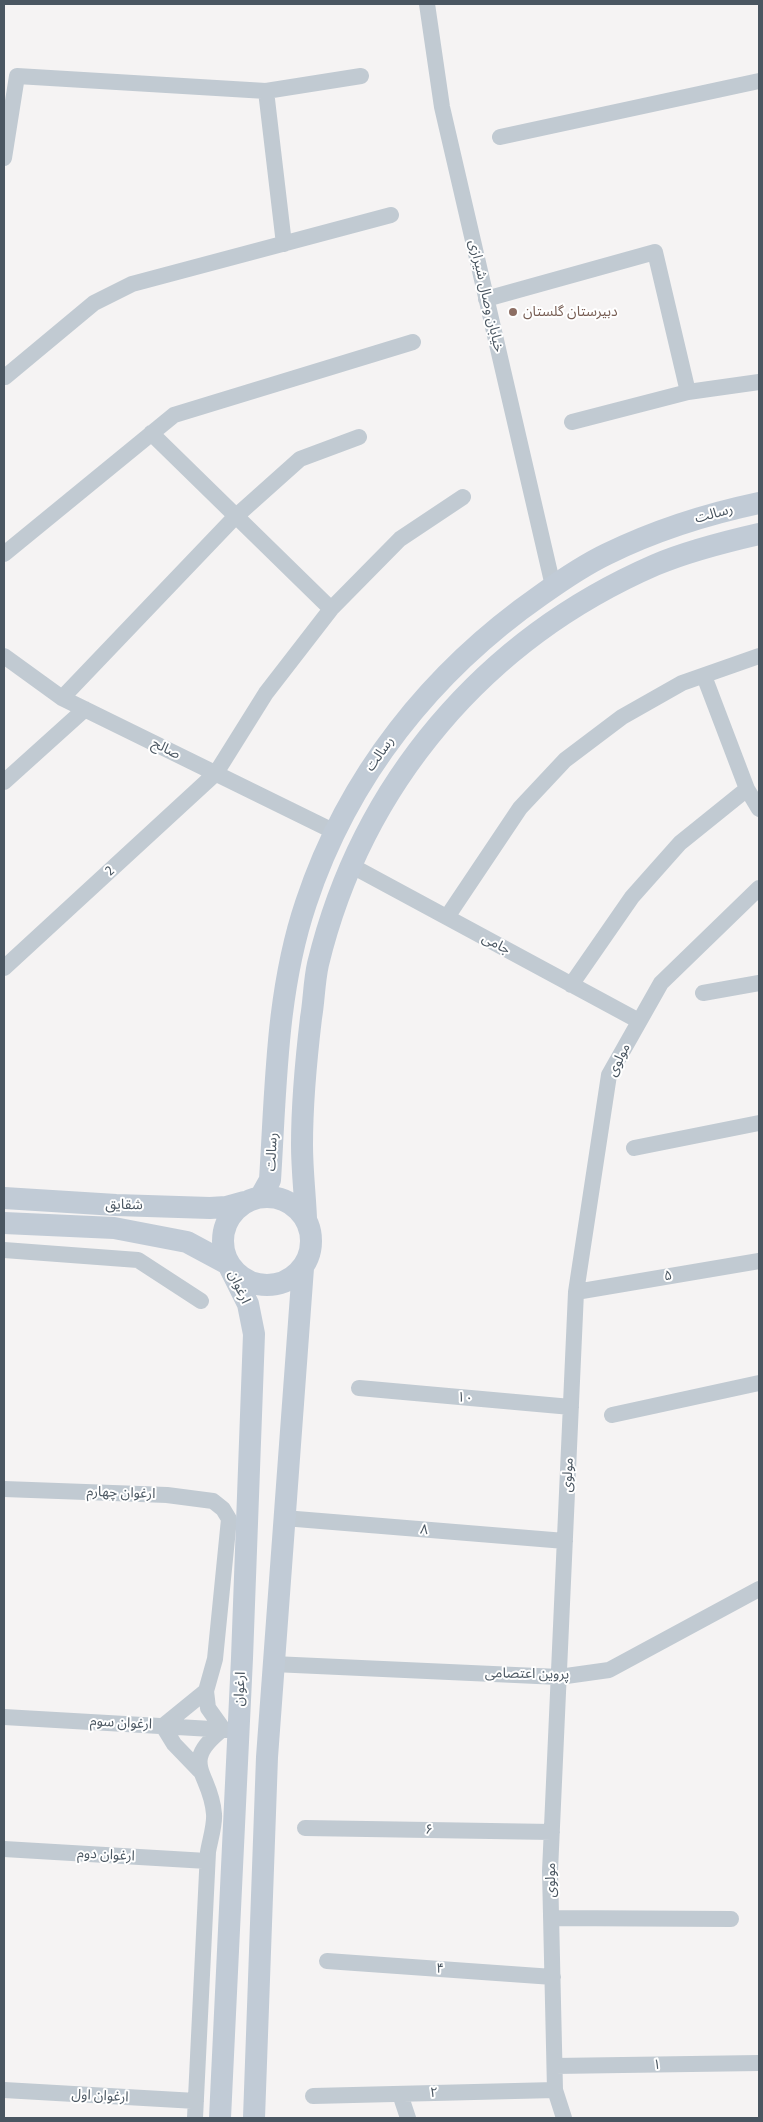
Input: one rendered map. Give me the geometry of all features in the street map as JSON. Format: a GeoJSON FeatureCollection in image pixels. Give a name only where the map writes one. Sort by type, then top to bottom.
{"type":"FeatureCollection","features":[{"type":"Feature","properties":{"kind":"main road","name":"رسالت"},"geometry":{"type":"LineString","coordinates":[[253,1199],[270,1180],[276,1059],[283,1000],[292,955],[306,903],[335,832],[363,779],[383,748],[419,701],[504,620],[553,586],[605,554],[643,538],[688,521],[759,503]]}},
{"type":"Feature","properties":{"kind":"main road","name":"رسالت"},"geometry":{"type":"LineString","coordinates":[[306,1218],[302,1145],[307,1053],[318,965],[337,904],[352,866],[378,811],[410,759],[441,721],[480,679],[524,642],[566,612],[656,565],[695,550],[759,534]]}},
{"type":"Feature","properties":{"kind":"main road"},"geometry":{"type":"LineString","coordinates":[[553,586],[566,612]]}},
{"type":"Feature","properties":{"kind":"main road"},"geometry":{"type":"LineString","coordinates":[[254,2118],[266,1757],[303,1268],[311,1251],[312,1236],[306,1218],[294,1205],[278,1197],[253,1199],[231,1214],[224,1230],[223,1247],[228,1264],[241,1277],[257,1284],[273,1285],[290,1280],[303,1268]]}},
{"type":"Feature","properties":{"kind":"main road","name":"شقایق"},"geometry":{"type":"LineString","coordinates":[[4,1198],[116,1205],[210,1208],[226,1207],[253,1199]]}},
{"type":"Feature","properties":{"kind":"main road","name":"شقایق"},"geometry":{"type":"LineString","coordinates":[[4,1223],[114,1228],[155,1234],[187,1242],[228,1264]]}},
{"type":"Feature","properties":{"kind":"main road","name":"ارغوان"},"geometry":{"type":"LineString","coordinates":[[220,2118],[231,1730],[254,1334],[248,1304],[228,1264]]}},
{"type":"Feature","properties":{"kind":"street","name":"خیابان وصال شیرازی"},"geometry":{"type":"LineString","coordinates":[[427,4],[442,107],[553,586]]}},
{"type":"Feature","properties":{"kind":"street"},"geometry":{"type":"LineString","coordinates":[[4,158],[17,76],[266,91],[361,76]]}},
{"type":"Feature","properties":{"kind":"street"},"geometry":{"type":"LineString","coordinates":[[500,137],[759,81]]}},
{"type":"Feature","properties":{"kind":"street"},"geometry":{"type":"LineString","coordinates":[[266,91],[284,244]]}},
{"type":"Feature","properties":{"kind":"street"},"geometry":{"type":"LineString","coordinates":[[5,378],[94,303],[132,284],[391,215]]}},
{"type":"Feature","properties":{"kind":"street"},"geometry":{"type":"LineString","coordinates":[[486,298],[655,252],[688,392]]}},
{"type":"Feature","properties":{"kind":"street"},"geometry":{"type":"LineString","coordinates":[[4,554],[174,415],[413,342]]}},
{"type":"Feature","properties":{"kind":"street"},"geometry":{"type":"LineString","coordinates":[[572,422],[688,392],[759,382]]}},
{"type":"Feature","properties":{"kind":"street"},"geometry":{"type":"LineString","coordinates":[[151,433],[331,609]]}},
{"type":"Feature","properties":{"kind":"street"},"geometry":{"type":"LineString","coordinates":[[62,698],[236,516],[300,459],[359,437]]}},
{"type":"Feature","properties":{"kind":"street","name":"2"},"geometry":{"type":"LineString","coordinates":[[4,968],[216,774],[266,693],[331,609],[400,539],[463,497]]}},
{"type":"Feature","properties":{"kind":"street","name":"صالح"},"geometry":{"type":"LineString","coordinates":[[4,656],[62,698],[335,832]]}},
{"type":"Feature","properties":{"kind":"street"},"geometry":{"type":"LineString","coordinates":[[447,918],[520,808],[565,760],[622,717],[682,683],[759,656]]}},
{"type":"Feature","properties":{"kind":"street"},"geometry":{"type":"LineString","coordinates":[[704,676],[747,789],[759,809]]}},
{"type":"Feature","properties":{"kind":"street"},"geometry":{"type":"LineString","coordinates":[[4,782],[85,709]]}},
{"type":"Feature","properties":{"kind":"street"},"geometry":{"type":"LineString","coordinates":[[571,984],[632,897],[680,843],[747,789]]}},
{"type":"Feature","properties":{"kind":"street","name":"جامی"},"geometry":{"type":"LineString","coordinates":[[352,866],[639,1021]]}},
{"type":"Feature","properties":{"kind":"street","name":"مولوی"},"geometry":{"type":"LineString","coordinates":[[564,2118],[555,2090],[551,1918],[552,1832],[564,1541],[576,1292],[609,1075],[661,983],[759,888]]}},
{"type":"Feature","properties":{"kind":"street"},"geometry":{"type":"LineString","coordinates":[[703,993],[759,984]]}},
{"type":"Feature","properties":{"kind":"street"},"geometry":{"type":"LineString","coordinates":[[634,1148],[759,1123]]}},
{"type":"Feature","properties":{"kind":"street"},"geometry":{"type":"LineString","coordinates":[[4,1250],[138,1260],[201,1301]]}},
{"type":"Feature","properties":{"kind":"street","name":"۵"},"geometry":{"type":"LineString","coordinates":[[576,1292],[759,1261]]}},
{"type":"Feature","properties":{"kind":"street"},"geometry":{"type":"LineString","coordinates":[[612,1415],[759,1384]]}},
{"type":"Feature","properties":{"kind":"street","name":"۱۰"},"geometry":{"type":"LineString","coordinates":[[359,1388],[571,1407]]}},
{"type":"Feature","properties":{"kind":"street","name":"ارغوان چهارم"},"geometry":{"type":"LineString","coordinates":[[4,1489],[167,1495],[213,1501],[223,1509],[229,1519],[215,1659],[206,1691]]}},
{"type":"Feature","properties":{"kind":"street","name":"۸"},"geometry":{"type":"LineString","coordinates":[[284,1518],[564,1541]]}},
{"type":"Feature","properties":{"kind":"street","name":"پروین اعتصامی"},"geometry":{"type":"LineString","coordinates":[[273,1664],[559,1677],[609,1670],[759,1589]]}},
{"type":"Feature","properties":{"kind":"street"},"geometry":{"type":"LineString","coordinates":[[195,2118],[207,1861],[214,1814],[200,1771],[200,1754],[207,1742],[231,1730],[208,1708],[206,1691]]}},
{"type":"Feature","properties":{"kind":"street"},"geometry":{"type":"LineString","coordinates":[[200,1771],[174,1744],[163,1726],[206,1691]]}},
{"type":"Feature","properties":{"kind":"street","name":"ارغوان سوم"},"geometry":{"type":"LineString","coordinates":[[4,1717],[231,1730]]}},
{"type":"Feature","properties":{"kind":"street","name":"۶"},"geometry":{"type":"LineString","coordinates":[[305,1828],[552,1832]]}},
{"type":"Feature","properties":{"kind":"street","name":"ارغوان دوم"},"geometry":{"type":"LineString","coordinates":[[4,1849],[207,1861]]}},
{"type":"Feature","properties":{"kind":"street"},"geometry":{"type":"LineString","coordinates":[[551,1918],[731,1919]]}},
{"type":"Feature","properties":{"kind":"street","name":"۴"},"geometry":{"type":"LineString","coordinates":[[327,1961],[553,1977]]}},
{"type":"Feature","properties":{"kind":"street","name":"۱"},"geometry":{"type":"LineString","coordinates":[[554,2066],[759,2063]]}},
{"type":"Feature","properties":{"kind":"street","name":"ارغوان اول"},"geometry":{"type":"LineString","coordinates":[[4,2090],[196,2101]]}},
{"type":"Feature","properties":{"kind":"street","name":"۲"},"geometry":{"type":"LineString","coordinates":[[313,2096],[555,2090]]}},
{"type":"Feature","properties":{"kind":"street"},"geometry":{"type":"LineString","coordinates":[[400,2094],[408,2118]]}},
{"type":"Feature","properties":{"kind":"place","name":"دبیرستان گلستان"},"geometry":{"type":"Point","coordinates":[513,312]}}]}
